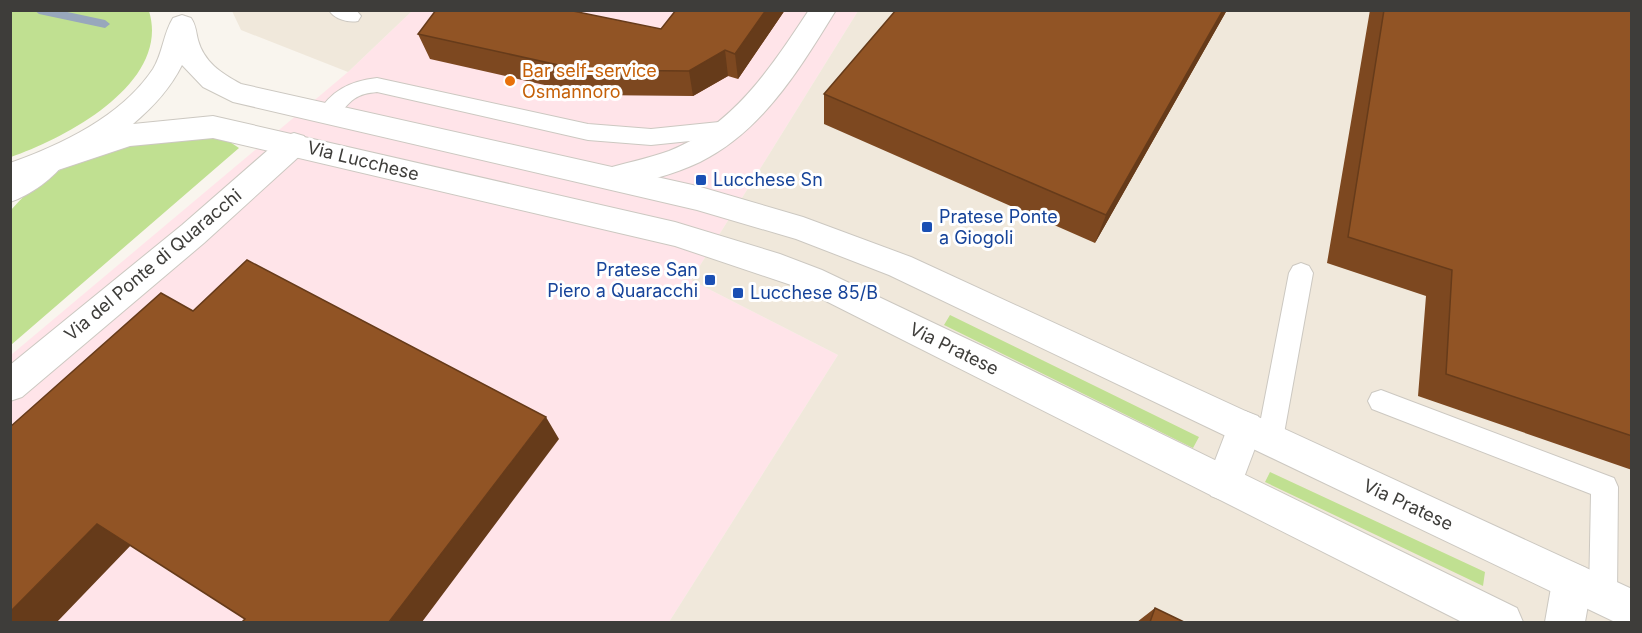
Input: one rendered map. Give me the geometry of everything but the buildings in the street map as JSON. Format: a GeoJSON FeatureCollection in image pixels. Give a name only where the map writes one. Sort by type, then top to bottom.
{"type":"FeatureCollection","features":[{"type":"Feature","properties":{"kind":"main road"},"geometry":{"type":"LineString","coordinates":[[613,178],[665,164],[697,151],[729,129],[769,89],[823,10]]}},
{"type":"Feature","properties":{"kind":"main road","name":"Via Lucchese"},"geometry":{"type":"LineString","coordinates":[[181,19],[190,58],[202,73],[217,84],[255,99],[697,198]]}},
{"type":"Feature","properties":{"kind":"main road","name":"Via Lucchese"},"geometry":{"type":"LineString","coordinates":[[51,160],[104,130],[145,96],[171,61],[181,19]]}},
{"type":"Feature","properties":{"kind":"main road","name":"Via Lucchese"},"geometry":{"type":"LineString","coordinates":[[10,175],[129,135],[196,127],[235,130],[488,192],[675,234]]}},
{"type":"Feature","properties":{"kind":"main road","name":"Via del Ponte di Quaracchi"},"geometry":{"type":"LineString","coordinates":[[10,386],[193,234],[294,144]]}},
{"type":"Feature","properties":{"kind":"main road"},"geometry":{"type":"LineString","coordinates":[[10,190],[51,160]]}},
{"type":"Feature","properties":{"kind":"main road","name":"Via Pratese"},"geometry":{"type":"LineString","coordinates":[[697,198],[803,229],[900,266],[1602,596]]}},
{"type":"Feature","properties":{"kind":"main road","name":"Via Pratese"},"geometry":{"type":"LineString","coordinates":[[675,234],[769,263],[811,279],[1503,622]]}},
{"type":"Feature","properties":{"kind":"main road"},"geometry":{"type":"LineString","coordinates":[[1224,484],[1257,433]]}},
{"type":"Feature","properties":{"kind":"main road"},"geometry":{"type":"LineString","coordinates":[[1565,622],[1602,596]]}},
{"type":"Feature","properties":{"kind":"lane"},"geometry":{"type":"LineString","coordinates":[[327,115],[347,92],[359,86],[376,85],[588,132],[651,137],[729,129]]}},
{"type":"Feature","properties":{"kind":"lane"},"geometry":{"type":"LineString","coordinates":[[1257,433],[1301,273]]}},
{"type":"Feature","properties":{"kind":"lane"},"geometry":{"type":"LineString","coordinates":[[1381,401],[1605,487],[1602,596]]}},
{"type":"Feature","properties":{"kind":"shaded area"},"geometry":{"type":"Polygon","coordinates":[[[232,11],[412,11],[348,72],[241,30],[232,11]]]}},
{"type":"Feature","properties":{"kind":"shaded area"},"geometry":{"type":"Polygon","coordinates":[[[412,11],[858,11],[691,280],[838,355],[669,622],[11,622],[11,355],[348,72],[412,11]]]}},
{"type":"Feature","properties":{"kind":"shaded area"},"geometry":{"type":"Polygon","coordinates":[[[858,11],[1631,11],[1631,622],[669,622],[838,355],[691,280],[858,11]]]}},
{"type":"Feature","properties":{"kind":"green space"},"geometry":{"type":"Polygon","coordinates":[[[10,11],[149,11],[152,37],[144,62],[130,84],[109,104],[59,136],[11,157],[10,11]]]}},
{"type":"Feature","properties":{"kind":"green space"},"geometry":{"type":"Polygon","coordinates":[[[193,135],[227,140],[239,148],[11,345],[11,210],[49,177],[94,155],[118,147],[193,135]]]}},
{"type":"Feature","properties":{"kind":"green space"},"geometry":{"type":"Polygon","coordinates":[[[950,315],[1199,437],[1193,448],[944,325],[950,315]]]}},
{"type":"Feature","properties":{"kind":"green space"},"geometry":{"type":"Polygon","coordinates":[[[1270,472],[1485,572],[1483,586],[1265,482],[1270,472]]]}},
{"type":"Feature","properties":{"kind":"waterway"},"geometry":{"type":"LineString","coordinates":[[39,10],[105,24]]}},
{"type":"Feature","properties":{"kind":"place","name":"Bar self-service Osmannoro"},"geometry":{"type":"Point","coordinates":[510,81]}},
{"type":"Feature","properties":{"kind":"place","name":"Lucchese Sn"},"geometry":{"type":"Point","coordinates":[701,180]}},
{"type":"Feature","properties":{"kind":"place","name":"Pratese Ponte a Giogoli"},"geometry":{"type":"Point","coordinates":[927,227]}},
{"type":"Feature","properties":{"kind":"place","name":"Pratese San Piero a Quaracchi"},"geometry":{"type":"Point","coordinates":[710,280]}},
{"type":"Feature","properties":{"kind":"place","name":"Lucchese 85/B"},"geometry":{"type":"Point","coordinates":[738,293]}}]}
